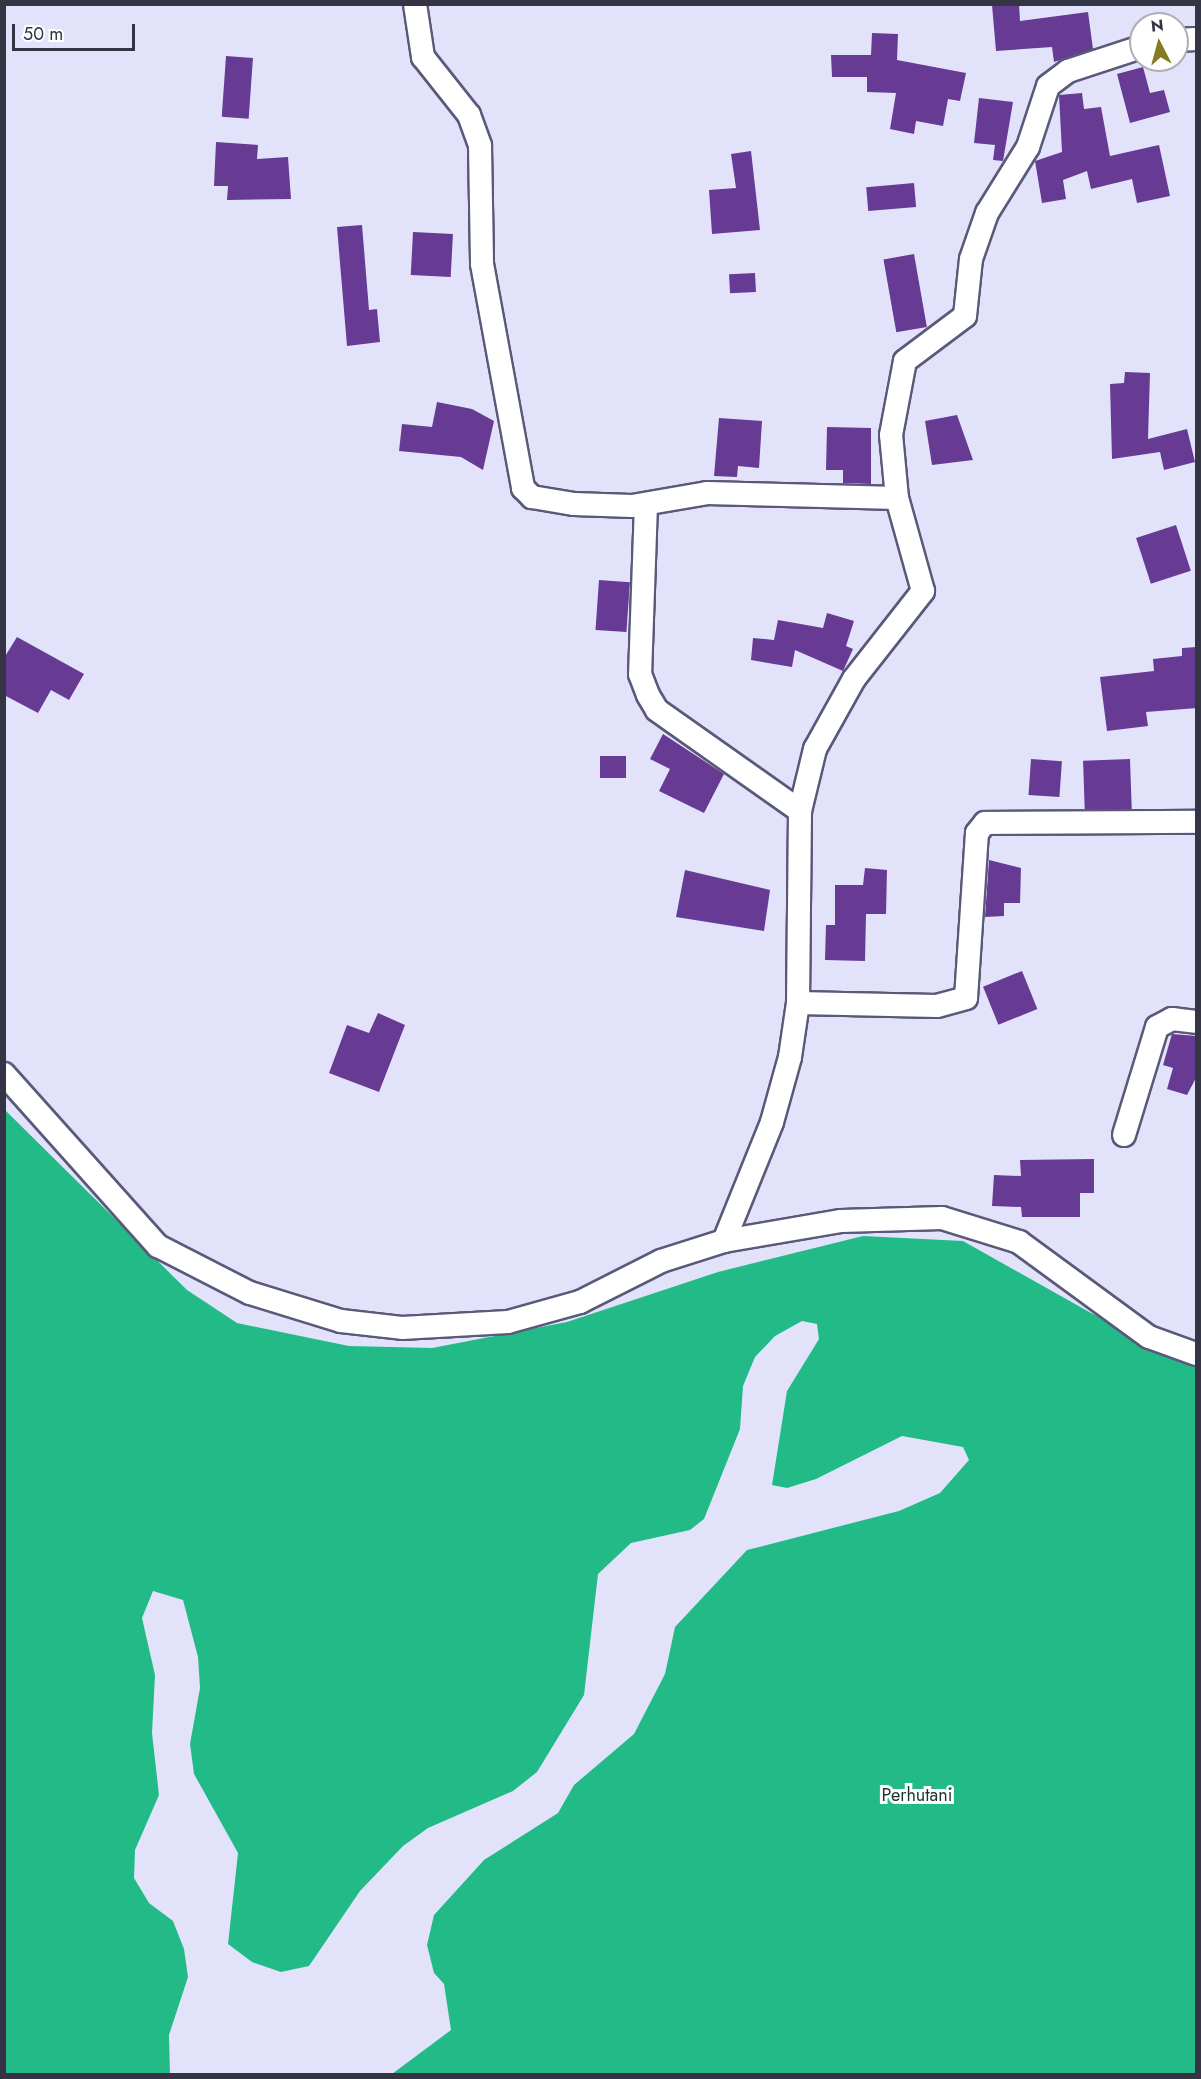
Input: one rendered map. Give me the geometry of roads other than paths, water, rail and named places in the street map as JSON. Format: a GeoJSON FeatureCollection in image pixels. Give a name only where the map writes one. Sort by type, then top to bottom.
{"type":"FeatureCollection","features":[{"type":"Feature","properties":{"kind":"street"},"geometry":{"type":"LineString","coordinates":[[415,4],[423,57],[469,115],[480,146],[482,264],[523,488],[532,497],[574,504],[646,504],[707,493],[897,498]]}},
{"type":"Feature","properties":{"kind":"street"},"geometry":{"type":"LineString","coordinates":[[724,1241],[785,1083],[798,1003],[800,812],[815,749],[832,714],[923,591],[897,498],[891,435],[905,362],[965,316],[971,259],[987,213],[1028,147],[1048,86],[1068,71],[1129,51]]}},
{"type":"Feature","properties":{"kind":"street"},"geometry":{"type":"LineString","coordinates":[[646,504],[640,674],[648,695],[657,710],[800,812]]}},
{"type":"Feature","properties":{"kind":"street"},"geometry":{"type":"LineString","coordinates":[[798,1003],[937,1006],[966,998],[977,833],[985,823],[1197,822]]}},
{"type":"Feature","properties":{"kind":"street"},"geometry":{"type":"LineString","coordinates":[[1124,1135],[1158,1027],[1172,1019],[1197,1023]]}},
{"type":"Feature","properties":{"kind":"street"},"geometry":{"type":"LineString","coordinates":[[4,1074],[158,1246],[250,1293],[341,1321],[437,1329],[549,1313],[661,1261],[724,1241],[899,1217],[982,1226],[1019,1242],[1149,1337],[1197,1354]]}},
{"type":"Feature","properties":{"kind":"park label","name":"Perhutani"},"geometry":{"type":"Point","coordinates":[917,1795]}}]}
